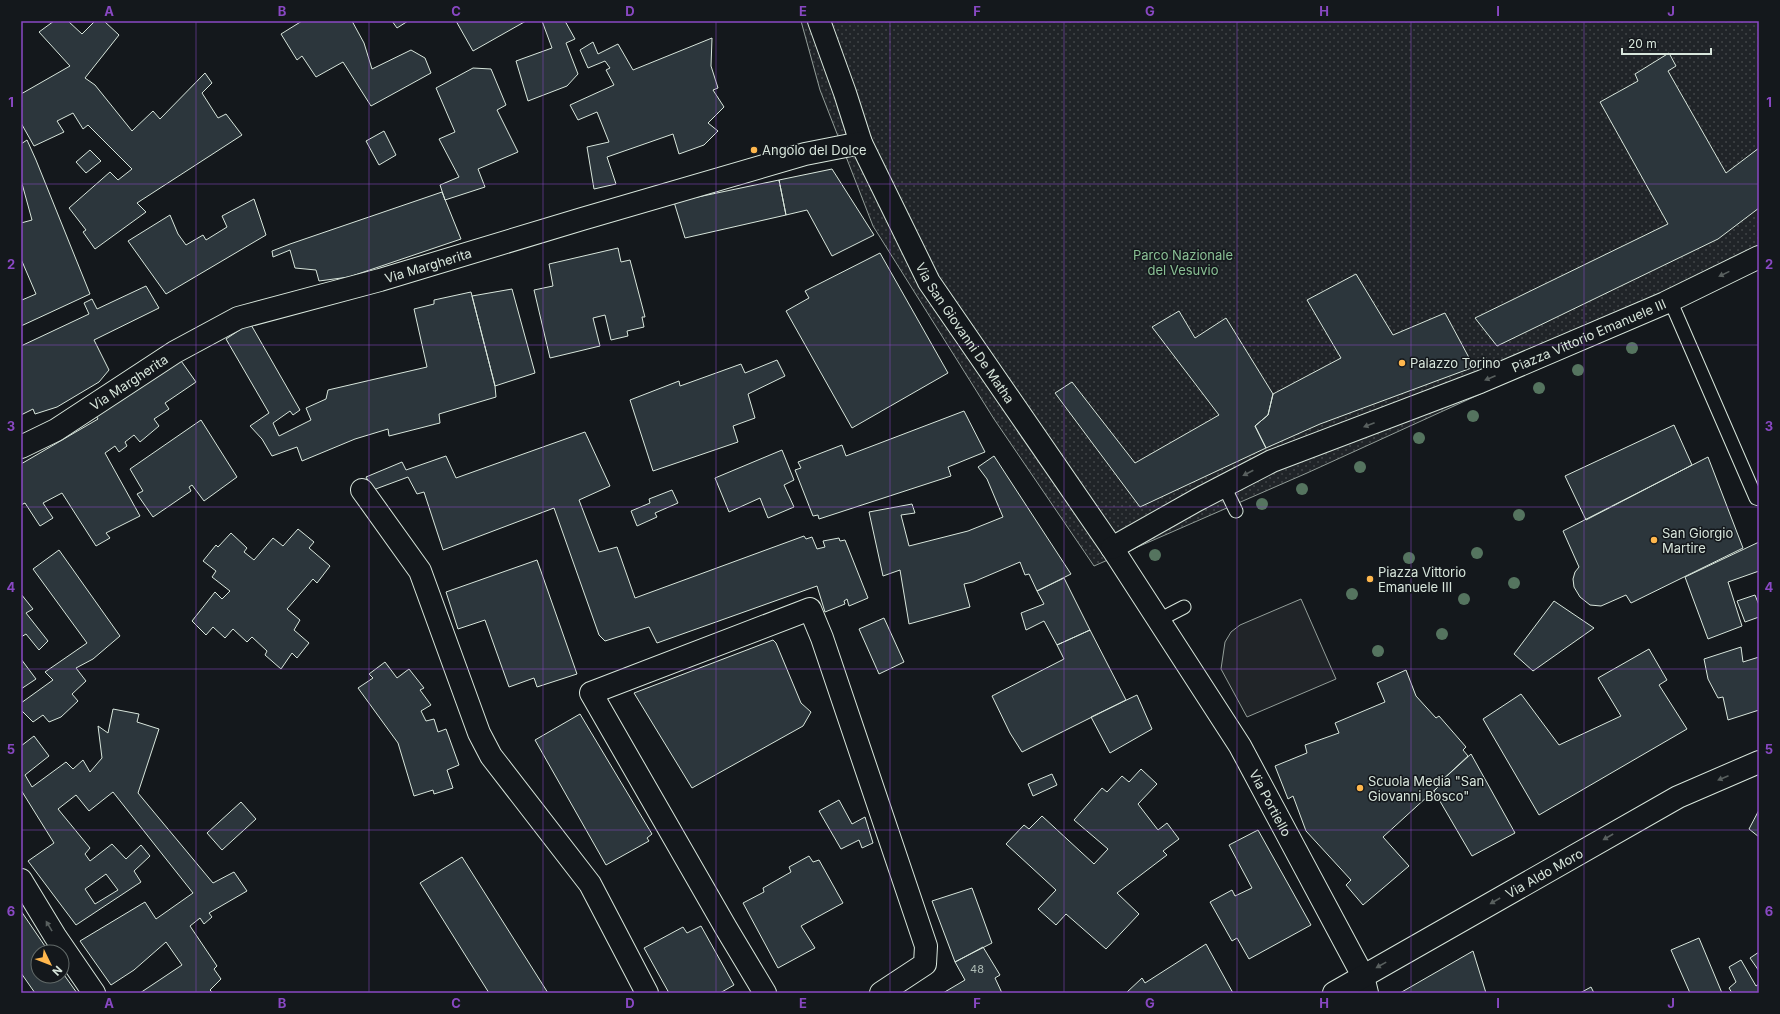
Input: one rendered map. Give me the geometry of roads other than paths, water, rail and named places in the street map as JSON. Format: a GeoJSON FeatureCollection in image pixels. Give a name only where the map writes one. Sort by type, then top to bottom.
{"type":"FeatureCollection","features":[{"type":"Feature","properties":{"kind":"street","name":"Via San Giovanni De Matha"},"geometry":{"type":"LineString","coordinates":[[819,21],[845,93],[860,143],[929,282],[1112,548],[1158,621]]}},
{"type":"Feature","properties":{"kind":"street","name":"Via Margherita"},"geometry":{"type":"LineString","coordinates":[[21,448],[56,430],[175,352],[238,318],[380,280],[811,152],[860,143]]}},
{"type":"Feature","properties":{"kind":"street","name":"Piazza Vittorio Emanuele III"},"geometry":{"type":"LineString","coordinates":[[1112,548],[1197,500],[1272,461],[1480,382],[1670,300],[1759,257]]}},
{"type":"Feature","properties":{"kind":"street"},"geometry":{"type":"LineString","coordinates":[[362,490],[420,571],[479,733],[491,756],[590,884],[647,993]]}},
{"type":"Feature","properties":{"kind":"street"},"geometry":{"type":"LineString","coordinates":[[765,993],[722,922],[592,693],[810,608],[822,638],[926,946],[925,964],[881,993]]}},
{"type":"Feature","properties":{"kind":"street","name":"Via Portiello"},"geometry":{"type":"LineString","coordinates":[[1158,621],[1240,746],[1365,984]]}},
{"type":"Feature","properties":{"kind":"street","name":"Via Aldo Moro"},"geometry":{"type":"LineString","coordinates":[[1334,993],[1365,984],[1678,797],[1759,762]]}},
{"type":"Feature","properties":{"kind":"street"},"geometry":{"type":"LineString","coordinates":[[21,880],[55,936],[94,993]]}},
{"type":"Feature","properties":{"kind":"lane"},"geometry":{"type":"LineString","coordinates":[[1670,300],[1756,498],[1759,499]]}},
{"type":"Feature","properties":{"kind":"lane"},"geometry":{"type":"LineString","coordinates":[[1224,486],[1236,511]]}},
{"type":"Feature","properties":{"kind":"lane"},"geometry":{"type":"LineString","coordinates":[[1158,621],[1184,607]]}},
{"type":"Feature","properties":{"kind":"place","name":"Angolo del Dolce"},"geometry":{"type":"Point","coordinates":[754,150]}},
{"type":"Feature","properties":{"kind":"place","name":"Palazzo Torino"},"geometry":{"type":"Point","coordinates":[1402,363]}},
{"type":"Feature","properties":{"kind":"place","name":"San Giorgio Martire"},"geometry":{"type":"Point","coordinates":[1654,540]}},
{"type":"Feature","properties":{"kind":"place","name":"Piazza Vittorio Emanuele III"},"geometry":{"type":"Point","coordinates":[1370,579]}},
{"type":"Feature","properties":{"kind":"place","name":"Scuola Media \"San Giovanni Bosco\""},"geometry":{"type":"Point","coordinates":[1360,788]}},
{"type":"Feature","properties":{"kind":"park label","name":"Parco Nazionale del Vesuvio"},"geometry":{"type":"Point","coordinates":[1183,262]}}]}
